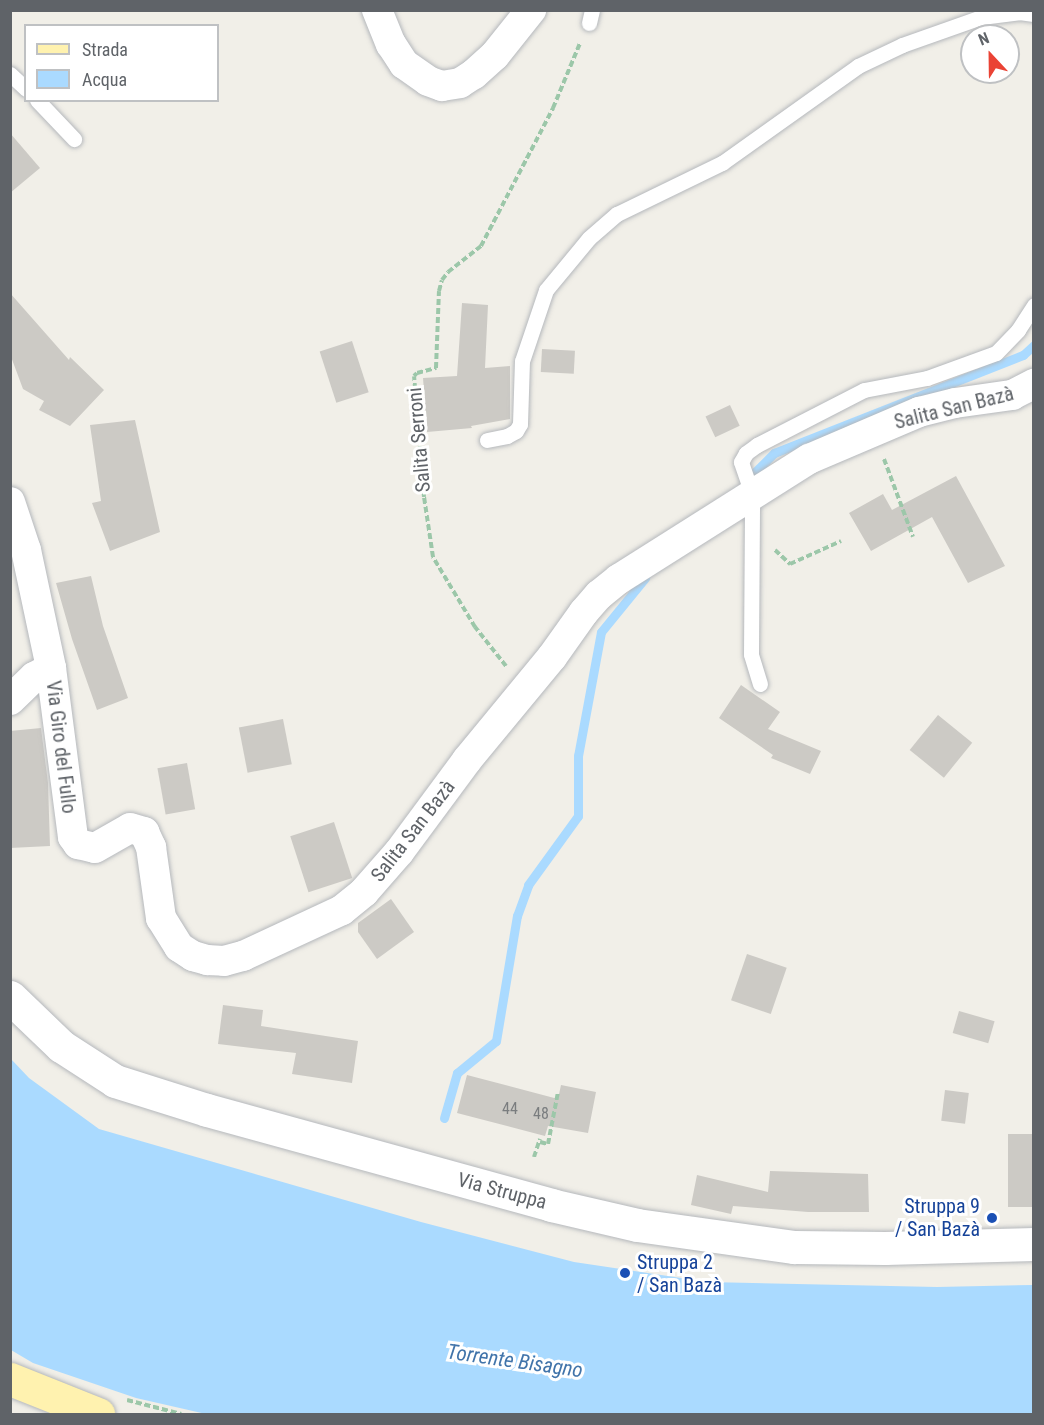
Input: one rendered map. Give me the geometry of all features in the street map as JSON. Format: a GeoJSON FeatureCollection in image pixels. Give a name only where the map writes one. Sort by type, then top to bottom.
{"type":"FeatureCollection","features":[{"type":"Feature","properties":{"kind":"main road","name":"Via Struppa"},"geometry":{"type":"LineString","coordinates":[[10,997],[61,1047],[115,1081],[207,1110],[551,1204],[681,1233],[794,1247],[885,1248],[1034,1244]]}},
{"type":"Feature","properties":{"kind":"main road"},"geometry":{"type":"LineString","coordinates":[[10,1378],[98,1414]]}},
{"type":"Feature","properties":{"kind":"street"},"geometry":{"type":"LineString","coordinates":[[377,10],[404,64],[428,81],[442,86],[460,83],[474,74],[495,55],[531,10]]}},
{"type":"Feature","properties":{"kind":"street","name":"Salita San Bazà"},"geometry":{"type":"LineString","coordinates":[[71,827],[78,844],[86,848],[104,844],[130,828],[144,831],[151,847],[161,918],[179,947],[193,956],[224,961],[243,956],[285,938],[342,910],[364,892],[399,852],[467,760],[552,657],[599,594],[809,459],[919,412],[1012,396],[1034,384]]}},
{"type":"Feature","properties":{"kind":"street","name":"Via Giro del Fullo"},"geometry":{"type":"LineString","coordinates":[[10,502],[26,550],[51,668],[71,827]]}},
{"type":"Feature","properties":{"kind":"street","name":"Via Giro del Fullo"},"geometry":{"type":"LineString","coordinates":[[10,700],[18,694],[24,684],[51,668]]}},
{"type":"Feature","properties":{"kind":"lane"},"geometry":{"type":"LineString","coordinates":[[487,440],[507,436],[516,431],[520,424],[522,361],[546,290],[589,238],[617,214],[722,163],[858,66],[902,45],[981,17],[1019,12],[1034,14]]}},
{"type":"Feature","properties":{"kind":"lane"},"geometry":{"type":"LineString","coordinates":[[10,74],[24,87]]}},
{"type":"Feature","properties":{"kind":"lane"},"geometry":{"type":"LineString","coordinates":[[39,102],[74,139]]}},
{"type":"Feature","properties":{"kind":"lane"},"geometry":{"type":"LineString","coordinates":[[760,684],[751,654],[752,494],[741,462],[746,453],[757,445],[864,390],[927,378],[996,352],[1018,330],[1034,305]]}},
{"type":"Feature","properties":{"kind":"path","name":"Salita Serroni"},"geometry":{"type":"LineString","coordinates":[[507,668],[475,627],[433,557],[424,497],[414,376],[436,368],[439,291],[442,280],[448,272],[481,246],[553,108],[590,17]]}},
{"type":"Feature","properties":{"kind":"path","name":"Salita San Bazà"},"geometry":{"type":"LineString","coordinates":[[874,430],[913,537]]}},
{"type":"Feature","properties":{"kind":"path"},"geometry":{"type":"LineString","coordinates":[[771,543],[776,552],[790,564],[841,541]]}},
{"type":"Feature","properties":{"kind":"path"},"geometry":{"type":"LineString","coordinates":[[534,1157],[540,1141],[548,1144],[558,1092]]}},
{"type":"Feature","properties":{"kind":"water","name":"Torrente Bisagno"},"geometry":{"type":"Polygon","coordinates":[[[11,1059],[29,1078],[99,1129],[421,1222],[574,1262],[708,1282],[937,1287],[1033,1285],[1033,1414],[206,1414],[136,1398],[33,1363],[11,1350],[11,1059]]]}},
{"type":"Feature","properties":{"kind":"building"},"geometry":{"type":"Polygon","coordinates":[[[10,133],[40,168],[10,193],[10,133]]]}},
{"type":"Feature","properties":{"kind":"building"},"geometry":{"type":"Polygon","coordinates":[[[10,293],[69,360],[70,357],[104,390],[70,426],[39,410],[44,401],[23,389],[10,354],[10,293]]]}},
{"type":"Feature","properties":{"kind":"building"},"geometry":{"type":"Polygon","coordinates":[[[462,303],[488,305],[485,368],[510,366],[510,419],[471,426],[472,428],[427,432],[423,378],[457,376],[462,303]]]}},
{"type":"Feature","properties":{"kind":"building"},"geometry":{"type":"Polygon","coordinates":[[[352,341],[369,392],[336,403],[320,352],[352,341]]]}},
{"type":"Feature","properties":{"kind":"building"},"geometry":{"type":"Polygon","coordinates":[[[542,349],[575,351],[574,374],[541,372],[542,349]]]}},
{"type":"Feature","properties":{"kind":"building"},"geometry":{"type":"Polygon","coordinates":[[[730,405],[740,426],[715,437],[706,416],[730,405]]]}},
{"type":"Feature","properties":{"kind":"building"},"geometry":{"type":"Polygon","coordinates":[[[135,420],[160,532],[110,551],[92,503],[101,501],[90,425],[135,420]]]}},
{"type":"Feature","properties":{"kind":"building"},"geometry":{"type":"Polygon","coordinates":[[[956,476],[1005,566],[968,583],[932,517],[871,551],[849,513],[883,494],[892,510],[956,476]]]}},
{"type":"Feature","properties":{"kind":"building"},"geometry":{"type":"Polygon","coordinates":[[[91,576],[103,626],[128,698],[97,710],[72,639],[56,583],[91,576]]]}},
{"type":"Feature","properties":{"kind":"building"},"geometry":{"type":"Polygon","coordinates":[[[741,685],[780,712],[768,729],[821,751],[810,774],[771,758],[773,755],[719,718],[741,685]]]}},
{"type":"Feature","properties":{"kind":"building"},"geometry":{"type":"Polygon","coordinates":[[[938,715],[972,743],[944,778],[910,750],[938,715]]]}},
{"type":"Feature","properties":{"kind":"building"},"geometry":{"type":"Polygon","coordinates":[[[283,719],[292,764],[248,773],[239,728],[283,719]]]}},
{"type":"Feature","properties":{"kind":"building"},"geometry":{"type":"Polygon","coordinates":[[[41,728],[48,783],[50,846],[10,848],[10,731],[41,728]]]}},
{"type":"Feature","properties":{"kind":"building"},"geometry":{"type":"Polygon","coordinates":[[[187,763],[195,809],[166,814],[157,768],[187,763]]]}},
{"type":"Feature","properties":{"kind":"building"},"geometry":{"type":"Polygon","coordinates":[[[334,822],[352,878],[308,892],[290,836],[334,822]]]}},
{"type":"Feature","properties":{"kind":"building"},"geometry":{"type":"Polygon","coordinates":[[[391,899],[414,932],[377,959],[358,932],[358,923],[391,899]]]}},
{"type":"Feature","properties":{"kind":"building"},"geometry":{"type":"Polygon","coordinates":[[[747,954],[787,968],[771,1014],[731,1000],[747,954]]]}},
{"type":"Feature","properties":{"kind":"building"},"geometry":{"type":"Polygon","coordinates":[[[223,1005],[263,1010],[261,1026],[358,1041],[352,1083],[292,1074],[296,1053],[218,1044],[223,1005]]]}},
{"type":"Feature","properties":{"kind":"building"},"geometry":{"type":"Polygon","coordinates":[[[959,1011],[995,1021],[988,1043],[953,1033],[959,1011]]]}},
{"type":"Feature","properties":{"kind":"building"},"geometry":{"type":"Polygon","coordinates":[[[467,1075],[558,1099],[561,1085],[596,1092],[588,1133],[548,1126],[545,1136],[457,1113],[467,1075]]]}},
{"type":"Feature","properties":{"kind":"building"},"geometry":{"type":"Polygon","coordinates":[[[945,1090],[969,1093],[965,1124],[941,1121],[945,1090]]]}},
{"type":"Feature","properties":{"kind":"building"},"geometry":{"type":"Polygon","coordinates":[[[1008,1134],[1034,1134],[1034,1207],[1008,1207],[1008,1134]]]}},
{"type":"Feature","properties":{"kind":"building"},"geometry":{"type":"Polygon","coordinates":[[[770,1171],[868,1174],[869,1212],[808,1212],[733,1206],[731,1214],[691,1205],[697,1175],[768,1192],[770,1171]]]}},
{"type":"Feature","properties":{"kind":"waterway"},"geometry":{"type":"LineString","coordinates":[[746,481],[774,453],[1023,355],[1034,345]]}},
{"type":"Feature","properties":{"kind":"waterway"},"geometry":{"type":"LineString","coordinates":[[444,1118],[457,1073],[496,1041],[517,916],[528,885],[578,816],[578,756],[601,632],[645,578]]}},
{"type":"Feature","properties":{"kind":"place","name":"Struppa 9 / San Bazà"},"geometry":{"type":"Point","coordinates":[992,1218]}},
{"type":"Feature","properties":{"kind":"place","name":"Struppa 2 / San Bazà"},"geometry":{"type":"Point","coordinates":[625,1273]}}]}
